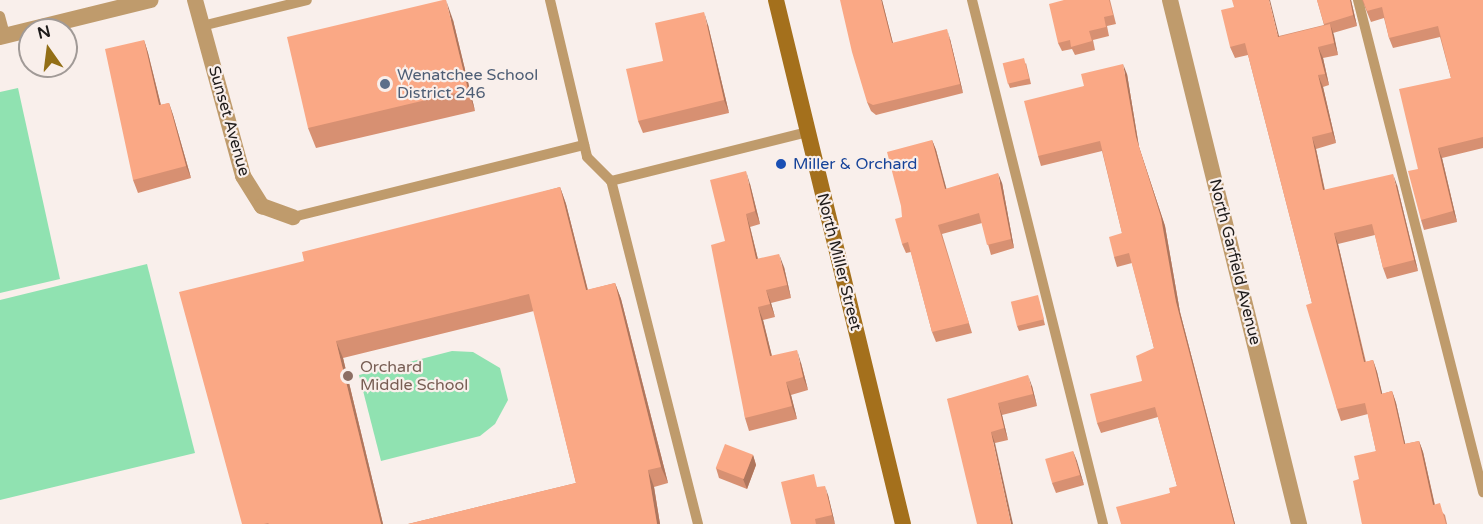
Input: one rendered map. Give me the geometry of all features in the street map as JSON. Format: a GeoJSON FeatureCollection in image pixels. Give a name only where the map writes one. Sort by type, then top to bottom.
{"type":"FeatureCollection","features":[{"type":"Feature","properties":{"kind":"main road","name":"North Miller Street"},"geometry":{"type":"LineString","coordinates":[[776,0],[903,524]]}},
{"type":"Feature","properties":{"kind":"street"},"geometry":{"type":"LineString","coordinates":[[2,36],[151,0]]}},
{"type":"Feature","properties":{"kind":"street","name":"Sunset Avenue"},"geometry":{"type":"LineString","coordinates":[[195,0],[247,184],[262,206],[293,217]]}},
{"type":"Feature","properties":{"kind":"street","name":"North Garfield Avenue"},"geometry":{"type":"LineString","coordinates":[[1170,0],[1299,524]]}},
{"type":"Feature","properties":{"kind":"lane"},"geometry":{"type":"LineString","coordinates":[[202,26],[307,0]]}},
{"type":"Feature","properties":{"kind":"lane"},"geometry":{"type":"LineString","coordinates":[[550,0],[587,157],[611,181],[698,524]]}},
{"type":"Feature","properties":{"kind":"lane"},"geometry":{"type":"LineString","coordinates":[[972,0],[1103,524]]}},
{"type":"Feature","properties":{"kind":"lane"},"geometry":{"type":"LineString","coordinates":[[1358,0],[1483,492]]}},
{"type":"Feature","properties":{"kind":"lane"},"geometry":{"type":"LineString","coordinates":[[0,16],[2,36]]}},
{"type":"Feature","properties":{"kind":"lane"},"geometry":{"type":"LineString","coordinates":[[611,181],[807,132]]}},
{"type":"Feature","properties":{"kind":"lane"},"geometry":{"type":"LineString","coordinates":[[293,217],[584,145]]}},
{"type":"Feature","properties":{"kind":"green space"},"geometry":{"type":"Polygon","coordinates":[[[18,88],[60,279],[0,293],[0,92],[18,88]]]}},
{"type":"Feature","properties":{"kind":"green space"},"geometry":{"type":"Polygon","coordinates":[[[147,264],[195,453],[0,500],[0,300],[147,264]]]}},
{"type":"Feature","properties":{"kind":"green space"},"geometry":{"type":"Polygon","coordinates":[[[452,351],[473,352],[500,368],[508,400],[495,424],[480,436],[381,461],[359,375],[452,351]]]}},
{"type":"Feature","properties":{"kind":"building","name":"Wenatchee School District 246"},"geometry":{"type":"Polygon","coordinates":[[[446,0],[468,90],[308,128],[287,37],[446,0]]]}},
{"type":"Feature","properties":{"kind":"building"},"geometry":{"type":"Polygon","coordinates":[[[840,0],[881,0],[892,43],[947,29],[960,84],[873,105],[867,102],[840,0]]]}},
{"type":"Feature","properties":{"kind":"building"},"geometry":{"type":"Polygon","coordinates":[[[1064,0],[1109,0],[1113,15],[1104,17],[1106,27],[1089,31],[1092,41],[1071,47],[1070,40],[1058,43],[1049,4],[1064,0]]]}},
{"type":"Feature","properties":{"kind":"building"},"geometry":{"type":"Polygon","coordinates":[[[1232,0],[1269,0],[1278,37],[1330,24],[1334,43],[1318,47],[1325,74],[1318,75],[1332,132],[1312,137],[1323,190],[1393,174],[1414,260],[1383,268],[1372,224],[1334,233],[1364,362],[1373,360],[1381,394],[1392,391],[1404,444],[1419,441],[1433,505],[1440,503],[1446,524],[1362,524],[1353,481],[1359,479],[1354,456],[1376,451],[1365,403],[1337,409],[1306,305],[1312,303],[1245,43],[1230,47],[1221,10],[1234,7],[1232,0]]]}},
{"type":"Feature","properties":{"kind":"building"},"geometry":{"type":"Polygon","coordinates":[[[1317,0],[1350,0],[1353,15],[1324,24],[1317,0]]]}},
{"type":"Feature","properties":{"kind":"building"},"geometry":{"type":"Polygon","coordinates":[[[1363,0],[1483,0],[1483,137],[1438,148],[1453,211],[1421,220],[1408,171],[1418,169],[1399,89],[1451,78],[1438,26],[1389,38],[1382,7],[1367,11],[1363,0]]]}},
{"type":"Feature","properties":{"kind":"building"},"geometry":{"type":"Polygon","coordinates":[[[704,12],[724,100],[638,121],[626,69],[663,61],[655,23],[704,12]]]}},
{"type":"Feature","properties":{"kind":"building"},"geometry":{"type":"Polygon","coordinates":[[[144,40],[159,105],[169,103],[186,166],[133,180],[105,49],[144,40]]]}},
{"type":"Feature","properties":{"kind":"building"},"geometry":{"type":"Polygon","coordinates":[[[1024,58],[1029,78],[1008,84],[1003,63],[1024,58]]]}},
{"type":"Feature","properties":{"kind":"building"},"geometry":{"type":"Polygon","coordinates":[[[1123,64],[1136,137],[1161,217],[1176,302],[1234,524],[1121,524],[1116,507],[1170,493],[1169,488],[1177,486],[1155,407],[1097,423],[1090,394],[1142,381],[1136,356],[1154,348],[1129,253],[1114,257],[1109,237],[1122,233],[1100,141],[1038,156],[1024,101],[1084,86],[1081,74],[1123,64]]]}},
{"type":"Feature","properties":{"kind":"building"},"geometry":{"type":"Polygon","coordinates":[[[932,140],[945,189],[998,173],[1011,239],[987,245],[979,213],[938,225],[969,323],[932,332],[908,242],[902,244],[895,219],[902,217],[901,206],[887,152],[932,140]]]}},
{"type":"Feature","properties":{"kind":"building"},"geometry":{"type":"Polygon","coordinates":[[[746,171],[755,211],[746,214],[756,259],[779,254],[787,285],[766,290],[770,304],[758,307],[770,356],[797,350],[803,377],[786,382],[792,406],[745,418],[711,245],[725,241],[710,180],[746,171]]]}},
{"type":"Feature","properties":{"kind":"building"},"geometry":{"type":"Polygon","coordinates":[[[560,187],[586,290],[615,283],[661,467],[648,470],[657,524],[408,524],[576,483],[529,294],[336,341],[381,524],[242,524],[179,292],[304,261],[302,252],[560,187]]]}},
{"type":"Feature","properties":{"kind":"building"},"geometry":{"type":"Polygon","coordinates":[[[1038,295],[1044,319],[1017,326],[1011,302],[1038,295]]]}},
{"type":"Feature","properties":{"kind":"building"},"geometry":{"type":"Polygon","coordinates":[[[1028,375],[1033,394],[998,403],[1004,428],[991,432],[1011,524],[977,524],[947,399],[1028,375]]]}},
{"type":"Feature","properties":{"kind":"building"},"geometry":{"type":"Polygon","coordinates":[[[725,444],[753,455],[744,479],[716,468],[725,444]]]}},
{"type":"Feature","properties":{"kind":"building"},"geometry":{"type":"Polygon","coordinates":[[[1073,451],[1080,475],[1052,483],[1045,459],[1073,451]]]}},
{"type":"Feature","properties":{"kind":"building"},"geometry":{"type":"Polygon","coordinates":[[[814,474],[817,487],[825,486],[832,515],[815,519],[816,524],[791,524],[781,482],[814,474]]]}},
{"type":"Feature","properties":{"kind":"place","name":"Wenatchee School District 246"},"geometry":{"type":"Point","coordinates":[385,84]}},
{"type":"Feature","properties":{"kind":"place","name":"Miller & Orchard"},"geometry":{"type":"Point","coordinates":[781,164]}},
{"type":"Feature","properties":{"kind":"place","name":"Orchard Middle School"},"geometry":{"type":"Point","coordinates":[348,376]}}]}
